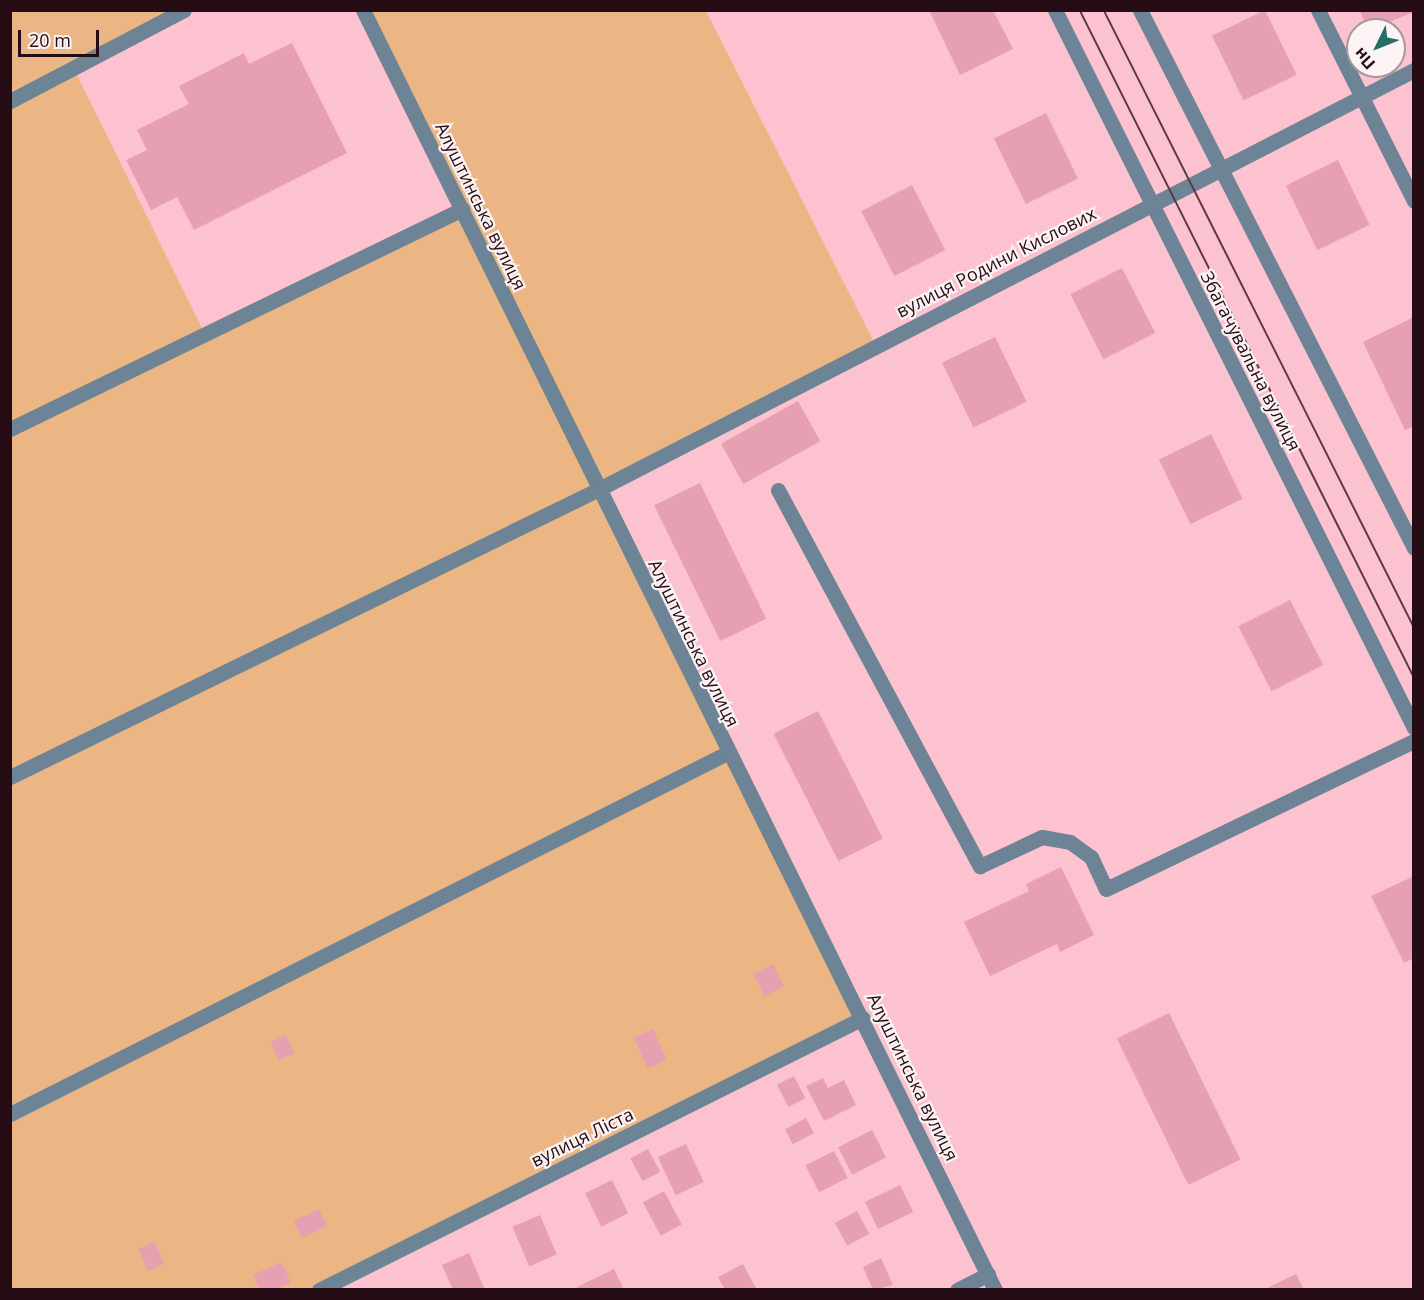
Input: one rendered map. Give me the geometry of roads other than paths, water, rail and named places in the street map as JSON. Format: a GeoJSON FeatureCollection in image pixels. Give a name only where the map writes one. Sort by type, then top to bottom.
{"type":"FeatureCollection","features":[{"type":"Feature","properties":{"kind":"street"},"geometry":{"type":"LineString","coordinates":[[10,101],[184,10]]}},
{"type":"Feature","properties":{"kind":"street","name":"Алуштинська вулиця"},"geometry":{"type":"LineString","coordinates":[[363,10],[597,490],[727,753],[863,1018],[995,1290]]}},
{"type":"Feature","properties":{"kind":"street","name":"Збагачувальна вулиця"},"geometry":{"type":"LineString","coordinates":[[1055,10],[1413,728]]}},
{"type":"Feature","properties":{"kind":"street"},"geometry":{"type":"LineString","coordinates":[[1140,10],[1222,166],[1413,548]]}},
{"type":"Feature","properties":{"kind":"street"},"geometry":{"type":"LineString","coordinates":[[1318,10],[1413,201]]}},
{"type":"Feature","properties":{"kind":"street","name":"вулиця Родини Кислових"},"geometry":{"type":"LineString","coordinates":[[10,777],[597,490],[1222,166],[1413,70]]}},
{"type":"Feature","properties":{"kind":"street"},"geometry":{"type":"LineString","coordinates":[[10,429],[462,209]]}},
{"type":"Feature","properties":{"kind":"street"},"geometry":{"type":"LineString","coordinates":[[778,490],[980,866],[1042,837],[1070,842],[1091,858],[1106,889],[1413,741]]}},
{"type":"Feature","properties":{"kind":"street"},"geometry":{"type":"LineString","coordinates":[[10,1114],[727,753]]}},
{"type":"Feature","properties":{"kind":"street","name":"вулиця Ліста"},"geometry":{"type":"LineString","coordinates":[[319,1290],[863,1018]]}},
{"type":"Feature","properties":{"kind":"street"},"geometry":{"type":"LineString","coordinates":[[957,1290],[988,1274]]}},
{"type":"Feature","properties":{"kind":"tram line"},"geometry":{"type":"LineString","coordinates":[[1080,10],[1414,677]]}},
{"type":"Feature","properties":{"kind":"tram line"},"geometry":{"type":"LineString","coordinates":[[1104,10],[1414,627]]}}]}
